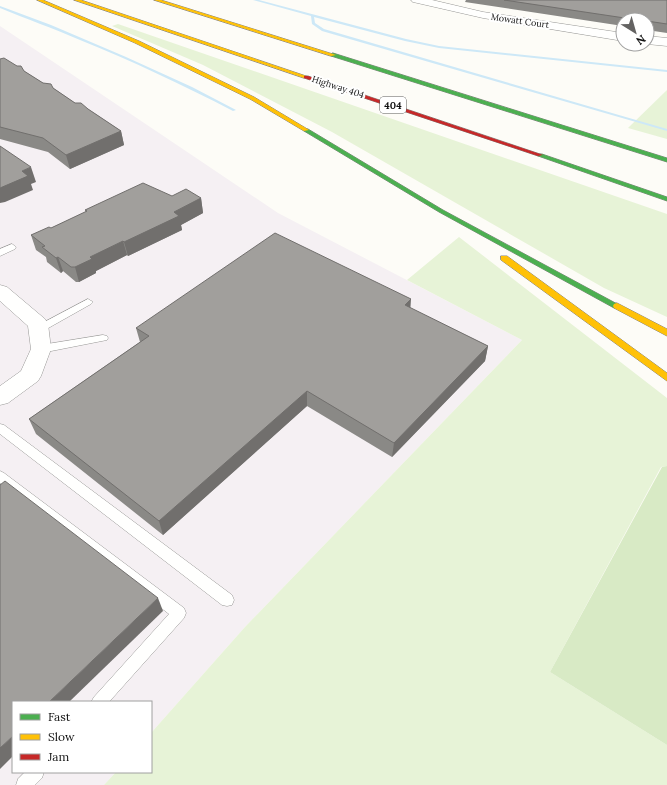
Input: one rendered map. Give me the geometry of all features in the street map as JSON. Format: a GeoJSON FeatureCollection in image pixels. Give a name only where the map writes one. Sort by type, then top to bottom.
{"type":"FeatureCollection","features":[{"type":"Feature","properties":{"kind":"highway"},"geometry":{"type":"LineString","coordinates":[[39,0],[137,42],[252,98],[441,211],[667,333]]}},
{"type":"Feature","properties":{"kind":"highway","name":"Highway 404"},"geometry":{"type":"LineString","coordinates":[[76,0],[422,115],[667,199]]}},
{"type":"Feature","properties":{"kind":"highway"},"geometry":{"type":"LineString","coordinates":[[156,0],[667,160]]}},
{"type":"Feature","properties":{"kind":"highway"},"geometry":{"type":"LineString","coordinates":[[571,131],[612,134],[667,150]]}},
{"type":"Feature","properties":{"kind":"highway"},"geometry":{"type":"LineString","coordinates":[[441,211],[667,378]]}},
{"type":"Feature","properties":{"kind":"street","name":"Mowatt Court"},"geometry":{"type":"LineString","coordinates":[[426,1],[483,15],[615,35]]}},
{"type":"Feature","properties":{"kind":"street"},"geometry":{"type":"LineString","coordinates":[[655,41],[667,42]]}},
{"type":"Feature","properties":{"kind":"street"},"geometry":{"type":"LineString","coordinates":[[0,291],[38,324],[40,339],[30,376],[0,397]]}},
{"type":"Feature","properties":{"kind":"lane"},"geometry":{"type":"LineString","coordinates":[[0,253],[12,247]]}},
{"type":"Feature","properties":{"kind":"lane"},"geometry":{"type":"LineString","coordinates":[[40,339],[88,302]]}},
{"type":"Feature","properties":{"kind":"lane"},"geometry":{"type":"LineString","coordinates":[[40,339],[103,338]]}},
{"type":"Feature","properties":{"kind":"lane"},"geometry":{"type":"LineString","coordinates":[[0,428],[227,600]]}},
{"type":"Feature","properties":{"kind":"lane"},"geometry":{"type":"LineString","coordinates":[[0,476],[179,613],[100,701]]}},
{"type":"Feature","properties":{"kind":"lane"},"geometry":{"type":"LineString","coordinates":[[24,785],[35,773]]}},
{"type":"Feature","properties":{"kind":"shaded area"},"geometry":{"type":"Polygon","coordinates":[[[0,26],[278,213],[522,340],[245,627],[152,732],[152,701],[12,701],[12,773],[115,773],[104,785],[0,785],[0,26]]]}},
{"type":"Feature","properties":{"kind":"green space"},"geometry":{"type":"Polygon","coordinates":[[[118,24],[667,214],[667,317],[604,288],[332,132],[203,65],[112,26],[118,24]]]}},
{"type":"Feature","properties":{"kind":"green space"},"geometry":{"type":"Polygon","coordinates":[[[667,90],[667,139],[628,128],[667,90]]]}},
{"type":"Feature","properties":{"kind":"green space"},"geometry":{"type":"Polygon","coordinates":[[[459,237],[667,398],[667,466],[661,467],[550,672],[667,745],[667,785],[104,785],[115,773],[152,773],[152,732],[245,627],[522,340],[407,280],[459,237]]]}},
{"type":"Feature","properties":{"kind":"green space"},"geometry":{"type":"Polygon","coordinates":[[[667,466],[667,745],[550,672],[662,467],[667,466]]]}},
{"type":"Feature","properties":{"kind":"building"},"geometry":{"type":"Polygon","coordinates":[[[504,0],[667,0],[667,24],[655,22],[655,12],[615,12],[615,17],[504,0]]]}},
{"type":"Feature","properties":{"kind":"building"},"geometry":{"type":"Polygon","coordinates":[[[4,58],[17,66],[21,66],[24,71],[43,83],[51,84],[53,88],[75,103],[81,103],[121,131],[66,155],[43,138],[0,127],[0,59],[4,58]]]}},
{"type":"Feature","properties":{"kind":"building"},"geometry":{"type":"Polygon","coordinates":[[[0,146],[31,167],[22,171],[28,176],[0,188],[0,146]]]}},
{"type":"Feature","properties":{"kind":"building"},"geometry":{"type":"Polygon","coordinates":[[[143,183],[172,196],[186,189],[201,198],[174,212],[179,216],[90,257],[92,259],[75,267],[71,267],[58,257],[56,258],[42,247],[45,246],[31,235],[49,227],[51,228],[87,211],[85,210],[143,183]]]}},
{"type":"Feature","properties":{"kind":"building"},"geometry":{"type":"Polygon","coordinates":[[[275,233],[411,299],[405,305],[488,346],[394,443],[307,391],[159,521],[29,419],[149,336],[136,328],[275,233]]]}},
{"type":"Feature","properties":{"kind":"building"},"geometry":{"type":"Polygon","coordinates":[[[5,481],[158,598],[50,701],[12,701],[12,737],[0,748],[0,485],[5,481]]]}},
{"type":"Feature","properties":{"kind":"waterway"},"geometry":{"type":"LineString","coordinates":[[255,0],[312,15]]}},
{"type":"Feature","properties":{"kind":"waterway"},"geometry":{"type":"LineString","coordinates":[[0,7],[124,57],[234,110]]}},
{"type":"Feature","properties":{"kind":"waterway"},"geometry":{"type":"LineString","coordinates":[[312,15],[406,40],[439,47],[667,71]]}},
{"type":"Feature","properties":{"kind":"waterway"},"geometry":{"type":"LineString","coordinates":[[312,15],[313,23],[323,30],[667,130]]}},
{"type":"Feature","properties":{"kind":"traffic: fast"},"geometry":{"type":"LineString","coordinates":[[333,55],[667,160]]}},
{"type":"Feature","properties":{"kind":"traffic: fast"},"geometry":{"type":"LineString","coordinates":[[306,130],[441,211],[617,306]]}},
{"type":"Feature","properties":{"kind":"traffic: fast"},"geometry":{"type":"LineString","coordinates":[[540,155],[667,199]]}},
{"type":"Feature","properties":{"kind":"traffic: slow"},"geometry":{"type":"LineString","coordinates":[[39,0],[137,42],[252,98],[306,130]]}},
{"type":"Feature","properties":{"kind":"traffic: slow"},"geometry":{"type":"LineString","coordinates":[[76,0],[306,77]]}},
{"type":"Feature","properties":{"kind":"traffic: slow"},"geometry":{"type":"LineString","coordinates":[[156,0],[333,55]]}},
{"type":"Feature","properties":{"kind":"traffic: slow"},"geometry":{"type":"LineString","coordinates":[[504,258],[667,378]]}},
{"type":"Feature","properties":{"kind":"traffic: slow"},"geometry":{"type":"LineString","coordinates":[[617,306],[667,333]]}},
{"type":"Feature","properties":{"kind":"traffic: jam"},"geometry":{"type":"LineString","coordinates":[[306,77],[540,155]]}}]}
